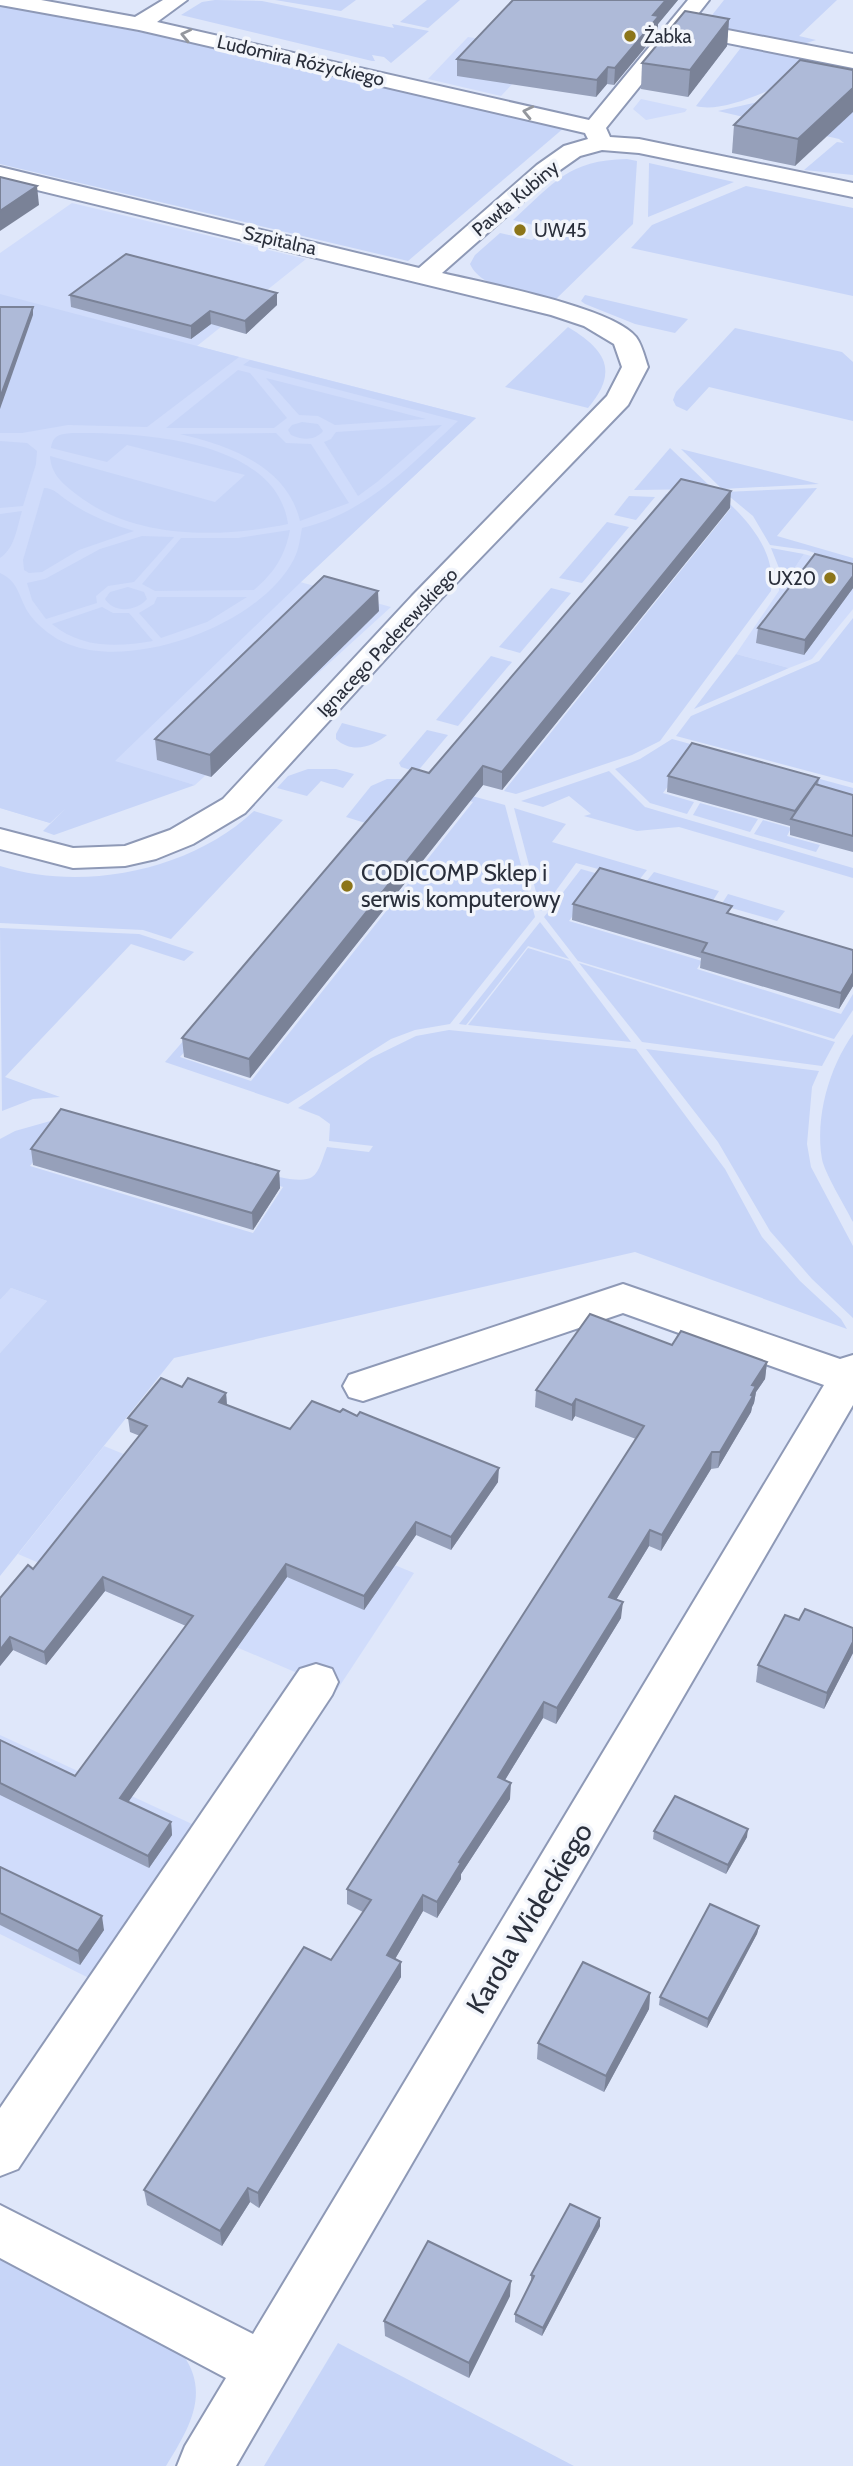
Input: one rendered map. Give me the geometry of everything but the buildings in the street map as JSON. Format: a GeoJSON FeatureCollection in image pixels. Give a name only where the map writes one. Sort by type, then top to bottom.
{"type":"FeatureCollection","features":[{"type":"Feature","properties":{"kind":"street","name":"Ludomira Różyckiego"},"geometry":{"type":"LineString","coordinates":[[6,0],[139,24],[639,146],[853,190]]}},
{"type":"Feature","properties":{"kind":"street"},"geometry":{"type":"LineString","coordinates":[[139,24],[177,0]]}},
{"type":"Feature","properties":{"kind":"street"},"geometry":{"type":"LineString","coordinates":[[598,136],[699,0]]}},
{"type":"Feature","properties":{"kind":"street"},"geometry":{"type":"LineString","coordinates":[[677,27],[853,61]]}},
{"type":"Feature","properties":{"kind":"street","name":"Pawła Kubiny"},"geometry":{"type":"LineString","coordinates":[[425,275],[545,170],[598,136]]}},
{"type":"Feature","properties":{"kind":"street","name":"Szpitalna"},"geometry":{"type":"LineString","coordinates":[[0,174],[559,309]]}},
{"type":"Feature","properties":{"kind":"street","name":"Ignacego Paderewskiego"},"geometry":{"type":"LineString","coordinates":[[0,839],[60,856],[84,859],[115,858],[170,844],[195,832],[234,806],[422,602],[619,399],[635,367],[625,340],[593,321],[559,309]]}},
{"type":"Feature","properties":{"kind":"street"},"geometry":{"type":"LineString","coordinates":[[363,1386],[624,1298],[851,1374]]}},
{"type":"Feature","properties":{"kind":"street","name":"Karola Wideckiego"},"geometry":{"type":"LineString","coordinates":[[205,2466],[851,1374]]}},
{"type":"Feature","properties":{"kind":"street"},"geometry":{"type":"LineString","coordinates":[[0,2152],[316,1682]]}},
{"type":"Feature","properties":{"kind":"street"},"geometry":{"type":"LineString","coordinates":[[0,2230],[262,2368]]}},
{"type":"Feature","properties":{"kind":"shaded area"},"geometry":{"type":"Polygon","coordinates":[[[275,0],[356,0],[341,11],[275,0]]]}},
{"type":"Feature","properties":{"kind":"shaded area"},"geometry":{"type":"Polygon","coordinates":[[[427,0],[460,0],[428,28],[400,22],[427,0]]]}},
{"type":"Feature","properties":{"kind":"shaded area"},"geometry":{"type":"Polygon","coordinates":[[[724,0],[837,0],[799,36],[816,40],[786,45],[705,24],[724,0]]]}},
{"type":"Feature","properties":{"kind":"shaded area"},"geometry":{"type":"Polygon","coordinates":[[[262,1],[394,28],[392,24],[429,31],[391,63],[384,57],[372,55],[375,61],[372,61],[181,15],[202,2],[262,1]]]}},
{"type":"Feature","properties":{"kind":"shaded area"},"geometry":{"type":"Polygon","coordinates":[[[0,6],[145,33],[565,127],[408,261],[0,164],[0,6]]]}},
{"type":"Feature","properties":{"kind":"shaded area"},"geometry":{"type":"Polygon","coordinates":[[[468,37],[545,49],[501,96],[428,79],[468,37]]]}},
{"type":"Feature","properties":{"kind":"shaded area"},"geometry":{"type":"Polygon","coordinates":[[[743,45],[827,60],[823,65],[742,101],[709,107],[696,106],[743,45]]]}},
{"type":"Feature","properties":{"kind":"shaded area"},"geometry":{"type":"Polygon","coordinates":[[[802,83],[853,85],[853,175],[804,170],[837,142],[844,143],[839,139],[718,111],[758,102],[802,83]]]}},
{"type":"Feature","properties":{"kind":"shaded area"},"geometry":{"type":"Polygon","coordinates":[[[641,99],[687,109],[685,112],[646,120],[633,109],[641,99]]]}},
{"type":"Feature","properties":{"kind":"shaded area"},"geometry":{"type":"Polygon","coordinates":[[[627,159],[637,161],[633,224],[556,299],[508,289],[485,280],[476,273],[470,264],[475,255],[500,233],[532,240],[546,228],[513,220],[563,176],[590,164],[627,159]]]}},
{"type":"Feature","properties":{"kind":"shaded area"},"geometry":{"type":"Polygon","coordinates":[[[649,163],[734,182],[648,217],[649,163]]]}},
{"type":"Feature","properties":{"kind":"shaded area"},"geometry":{"type":"Polygon","coordinates":[[[746,186],[853,208],[853,296],[631,248],[652,225],[746,186]]]}},
{"type":"Feature","properties":{"kind":"shaded area"},"geometry":{"type":"Polygon","coordinates":[[[72,203],[306,259],[197,346],[476,418],[300,582],[391,607],[195,785],[114,762],[50,823],[0,808],[0,253],[72,203]]]}},
{"type":"Feature","properties":{"kind":"shaded area"},"geometry":{"type":"Polygon","coordinates":[[[0,294],[239,357],[147,427],[68,425],[22,433],[0,433],[0,294]]]}},
{"type":"Feature","properties":{"kind":"shaded area"},"geometry":{"type":"Polygon","coordinates":[[[585,295],[688,319],[675,333],[635,324],[585,304],[581,301],[585,295]]]}},
{"type":"Feature","properties":{"kind":"shaded area"},"geometry":{"type":"Polygon","coordinates":[[[568,327],[592,344],[604,362],[603,383],[588,408],[505,387],[568,327]]]}},
{"type":"Feature","properties":{"kind":"shaded area"},"geometry":{"type":"Polygon","coordinates":[[[735,328],[842,352],[853,362],[853,421],[709,387],[687,411],[676,406],[673,400],[676,392],[735,328]]]}},
{"type":"Feature","properties":{"kind":"shaded area"},"geometry":{"type":"Polygon","coordinates":[[[250,360],[476,418],[115,761],[195,785],[54,835],[43,831],[65,809],[50,823],[0,808],[0,573],[15,586],[26,609],[38,624],[68,644],[96,651],[127,651],[160,646],[194,636],[226,622],[254,604],[278,582],[296,555],[302,528],[325,521],[367,499],[405,470],[458,421],[243,365],[250,360]]]}},
{"type":"Feature","properties":{"kind":"shaded area"},"geometry":{"type":"Polygon","coordinates":[[[238,370],[250,373],[287,418],[274,428],[166,428],[238,370]]]}},
{"type":"Feature","properties":{"kind":"shaded area"},"geometry":{"type":"Polygon","coordinates":[[[266,378],[426,419],[335,425],[318,416],[299,415],[266,378]]]}},
{"type":"Feature","properties":{"kind":"shaded area"},"geometry":{"type":"Polygon","coordinates":[[[302,422],[318,424],[323,431],[308,439],[291,435],[288,430],[292,425],[302,422]]]}},
{"type":"Feature","properties":{"kind":"shaded area"},"geometry":{"type":"Polygon","coordinates":[[[442,425],[358,496],[324,442],[331,439],[336,432],[442,425]]]}},
{"type":"Feature","properties":{"kind":"shaded area"},"geometry":{"type":"Polygon","coordinates":[[[72,433],[166,439],[200,446],[232,457],[258,473],[278,495],[288,524],[262,529],[206,533],[178,532],[124,520],[99,509],[66,486],[55,473],[50,456],[215,502],[245,475],[127,445],[107,462],[51,448],[53,440],[58,436],[72,433]]]}},
{"type":"Feature","properties":{"kind":"shaded area"},"geometry":{"type":"Polygon","coordinates":[[[276,433],[286,443],[311,444],[349,503],[300,521],[293,502],[270,472],[237,452],[180,434],[276,433]]]}},
{"type":"Feature","properties":{"kind":"shaded area"},"geometry":{"type":"Polygon","coordinates":[[[0,441],[27,443],[37,451],[36,464],[23,506],[0,508],[0,441]]]}},
{"type":"Feature","properties":{"kind":"shaded area"},"geometry":{"type":"Polygon","coordinates":[[[670,448],[713,489],[634,490],[670,448]]]}},
{"type":"Feature","properties":{"kind":"shaded area"},"geometry":{"type":"Polygon","coordinates":[[[681,449],[819,484],[722,489],[681,449]]]}},
{"type":"Feature","properties":{"kind":"shaded area"},"geometry":{"type":"Polygon","coordinates":[[[44,488],[54,491],[92,515],[134,531],[79,550],[42,572],[29,573],[24,570],[23,560],[44,488]]]}},
{"type":"Feature","properties":{"kind":"shaded area"},"geometry":{"type":"Polygon","coordinates":[[[817,488],[777,536],[853,558],[853,566],[806,550],[770,545],[753,516],[724,492],[817,488]]]}},
{"type":"Feature","properties":{"kind":"shaded area"},"geometry":{"type":"Polygon","coordinates":[[[717,492],[739,513],[757,536],[769,562],[771,591],[660,741],[632,755],[516,794],[504,791],[731,508],[679,496],[653,524],[644,522],[666,494],[717,492]]]}},
{"type":"Feature","properties":{"kind":"shaded area"},"geometry":{"type":"Polygon","coordinates":[[[629,496],[655,497],[636,520],[614,515],[629,496]]]}},
{"type":"Feature","properties":{"kind":"shaded area"},"geometry":{"type":"Polygon","coordinates":[[[22,511],[12,543],[0,558],[0,514],[22,511]]]}},
{"type":"Feature","properties":{"kind":"shaded area"},"geometry":{"type":"Polygon","coordinates":[[[607,522],[629,527],[582,583],[559,578],[607,522]]]}},
{"type":"Feature","properties":{"kind":"shaded area"},"geometry":{"type":"Polygon","coordinates":[[[290,530],[278,563],[254,590],[155,591],[142,584],[181,538],[238,538],[290,530]]]}},
{"type":"Feature","properties":{"kind":"shaded area"},"geometry":{"type":"Polygon","coordinates":[[[142,536],[174,537],[134,582],[108,586],[96,596],[97,603],[46,619],[32,600],[27,583],[45,579],[100,549],[142,536]]]}},
{"type":"Feature","properties":{"kind":"shaded area"},"geometry":{"type":"Polygon","coordinates":[[[771,548],[804,554],[779,591],[781,573],[771,548]]]}},
{"type":"Feature","properties":{"kind":"shaded area"},"geometry":{"type":"Polygon","coordinates":[[[804,554],[846,566],[853,572],[853,609],[812,659],[789,668],[736,654],[804,554]]]}},
{"type":"Feature","properties":{"kind":"shaded area"},"geometry":{"type":"Polygon","coordinates":[[[128,587],[144,592],[147,599],[132,608],[120,609],[105,599],[110,592],[128,587]]]}},
{"type":"Feature","properties":{"kind":"shaded area"},"geometry":{"type":"Polygon","coordinates":[[[551,588],[571,593],[520,653],[499,647],[551,588]]]}},
{"type":"Feature","properties":{"kind":"shaded area"},"geometry":{"type":"Polygon","coordinates":[[[157,597],[247,597],[207,622],[161,638],[139,613],[154,604],[157,597]]]}},
{"type":"Feature","properties":{"kind":"shaded area"},"geometry":{"type":"Polygon","coordinates":[[[102,607],[113,613],[129,613],[153,641],[114,645],[88,642],[52,624],[102,607]]]}},
{"type":"Feature","properties":{"kind":"shaded area"},"geometry":{"type":"Polygon","coordinates":[[[853,618],[853,783],[676,736],[691,716],[819,661],[853,618]]]}},
{"type":"Feature","properties":{"kind":"shaded area"},"geometry":{"type":"Polygon","coordinates":[[[736,654],[789,668],[694,709],[736,654]]]}},
{"type":"Feature","properties":{"kind":"shaded area"},"geometry":{"type":"Polygon","coordinates":[[[491,656],[512,662],[458,726],[436,720],[491,656]]]}},
{"type":"Feature","properties":{"kind":"shaded area"},"geometry":{"type":"Polygon","coordinates":[[[342,723],[387,735],[362,747],[349,746],[336,739],[342,723]]]}},
{"type":"Feature","properties":{"kind":"shaded area"},"geometry":{"type":"Polygon","coordinates":[[[427,730],[448,735],[417,772],[401,767],[399,763],[427,730]]]}},
{"type":"Feature","properties":{"kind":"shaded area"},"geometry":{"type":"Polygon","coordinates":[[[672,739],[853,788],[853,810],[690,757],[663,793],[694,802],[687,814],[650,803],[615,769],[640,759],[672,739]]]}},
{"type":"Feature","properties":{"kind":"shaded area"},"geometry":{"type":"Polygon","coordinates":[[[308,769],[336,769],[354,774],[343,788],[321,781],[307,796],[277,788],[288,776],[308,769]]]}},
{"type":"Feature","properties":{"kind":"shaded area"},"geometry":{"type":"Polygon","coordinates":[[[609,771],[645,807],[853,868],[853,878],[679,827],[637,831],[584,816],[591,814],[569,796],[543,807],[521,801],[609,771]]]}},
{"type":"Feature","properties":{"kind":"shaded area"},"geometry":{"type":"Polygon","coordinates":[[[387,779],[410,779],[505,805],[535,917],[450,1024],[415,1030],[391,1039],[288,1104],[165,1062],[211,1009],[220,1011],[180,1057],[251,1081],[473,802],[411,784],[375,826],[346,817],[371,786],[387,779]]]}},
{"type":"Feature","properties":{"kind":"shaded area"},"geometry":{"type":"Polygon","coordinates":[[[700,803],[758,819],[750,832],[693,815],[700,803]]]}},
{"type":"Feature","properties":{"kind":"shaded area"},"geometry":{"type":"Polygon","coordinates":[[[514,808],[566,824],[552,842],[647,870],[639,880],[576,863],[541,911],[514,808]]]}},
{"type":"Feature","properties":{"kind":"shaded area"},"geometry":{"type":"Polygon","coordinates":[[[254,811],[283,820],[171,939],[143,930],[0,923],[0,866],[32,874],[66,877],[134,871],[199,849],[228,832],[254,811]]]}},
{"type":"Feature","properties":{"kind":"shaded area"},"geometry":{"type":"Polygon","coordinates":[[[763,820],[791,828],[787,836],[820,845],[816,852],[754,834],[763,820]]]}},
{"type":"Feature","properties":{"kind":"shaded area"},"geometry":{"type":"Polygon","coordinates":[[[581,869],[637,885],[598,882],[569,921],[702,961],[697,969],[841,1014],[853,994],[853,1010],[834,1039],[578,961],[544,917],[581,869]]]}},
{"type":"Feature","properties":{"kind":"shaded area"},"geometry":{"type":"Polygon","coordinates":[[[654,872],[719,891],[712,902],[646,882],[654,872]]]}},
{"type":"Feature","properties":{"kind":"shaded area"},"geometry":{"type":"Polygon","coordinates":[[[728,894],[785,911],[777,921],[721,905],[728,894]]]}},
{"type":"Feature","properties":{"kind":"shaded area"},"geometry":{"type":"Polygon","coordinates":[[[540,922],[569,959],[528,946],[466,1025],[459,1024],[540,922]]]}},
{"type":"Feature","properties":{"kind":"shaded area"},"geometry":{"type":"Polygon","coordinates":[[[0,928],[139,934],[194,952],[184,961],[131,944],[5,1077],[60,1097],[33,1099],[2,1111],[0,928]]]}},
{"type":"Feature","properties":{"kind":"shaded area"},"geometry":{"type":"Polygon","coordinates":[[[528,948],[570,961],[631,1042],[468,1025],[528,948]]]}},
{"type":"Feature","properties":{"kind":"shaded area"},"geometry":{"type":"Polygon","coordinates":[[[579,963],[835,1042],[822,1066],[642,1042],[579,963]]]}},
{"type":"Feature","properties":{"kind":"shaded area"},"geometry":{"type":"Polygon","coordinates":[[[449,1030],[636,1049],[725,1169],[762,1237],[800,1281],[841,1319],[847,1329],[635,1252],[174,1358],[0,1576],[0,1353],[47,1301],[11,1288],[0,1300],[0,1139],[15,1131],[61,1118],[62,1124],[30,1166],[253,1233],[283,1187],[222,1168],[225,1161],[283,1178],[305,1179],[312,1177],[317,1171],[327,1147],[369,1152],[373,1146],[329,1141],[330,1124],[319,1116],[298,1108],[371,1058],[416,1036],[449,1030]]]}},
{"type":"Feature","properties":{"kind":"shaded area"},"geometry":{"type":"Polygon","coordinates":[[[853,1034],[853,1222],[827,1172],[820,1143],[822,1110],[831,1077],[853,1034]]]}},
{"type":"Feature","properties":{"kind":"shaded area"},"geometry":{"type":"Polygon","coordinates":[[[646,1049],[819,1071],[812,1087],[807,1144],[811,1167],[853,1246],[853,1318],[812,1279],[770,1231],[718,1142],[646,1049]]]}},
{"type":"Feature","properties":{"kind":"shaded area"},"geometry":{"type":"Polygon","coordinates":[[[11,1288],[47,1301],[0,1353],[0,1300],[11,1288]]]}},
{"type":"Feature","properties":{"kind":"shaded area"},"geometry":{"type":"Polygon","coordinates":[[[104,1446],[414,1573],[337,1690],[18,1554],[104,1446]]]}},
{"type":"Feature","properties":{"kind":"shaded area"},"geometry":{"type":"Polygon","coordinates":[[[0,1735],[192,1824],[89,1978],[0,1934],[0,1735]]]}},
{"type":"Feature","properties":{"kind":"shaded area"},"geometry":{"type":"Polygon","coordinates":[[[0,2252],[183,2355],[191,2369],[196,2398],[182,2439],[166,2466],[0,2466],[0,2252]]]}},
{"type":"Feature","properties":{"kind":"shaded area"},"geometry":{"type":"Polygon","coordinates":[[[338,2343],[574,2466],[264,2466],[338,2343]]]}},
{"type":"Feature","properties":{"kind":"place","name":"Żabka"},"geometry":{"type":"Point","coordinates":[630,36]}},
{"type":"Feature","properties":{"kind":"place","name":"UW45"},"geometry":{"type":"Point","coordinates":[520,230]}},
{"type":"Feature","properties":{"kind":"place","name":"UX20"},"geometry":{"type":"Point","coordinates":[830,578]}},
{"type":"Feature","properties":{"kind":"place","name":"CODICOMP Sklep i serwis komputerowy"},"geometry":{"type":"Point","coordinates":[347,886]}}]}
